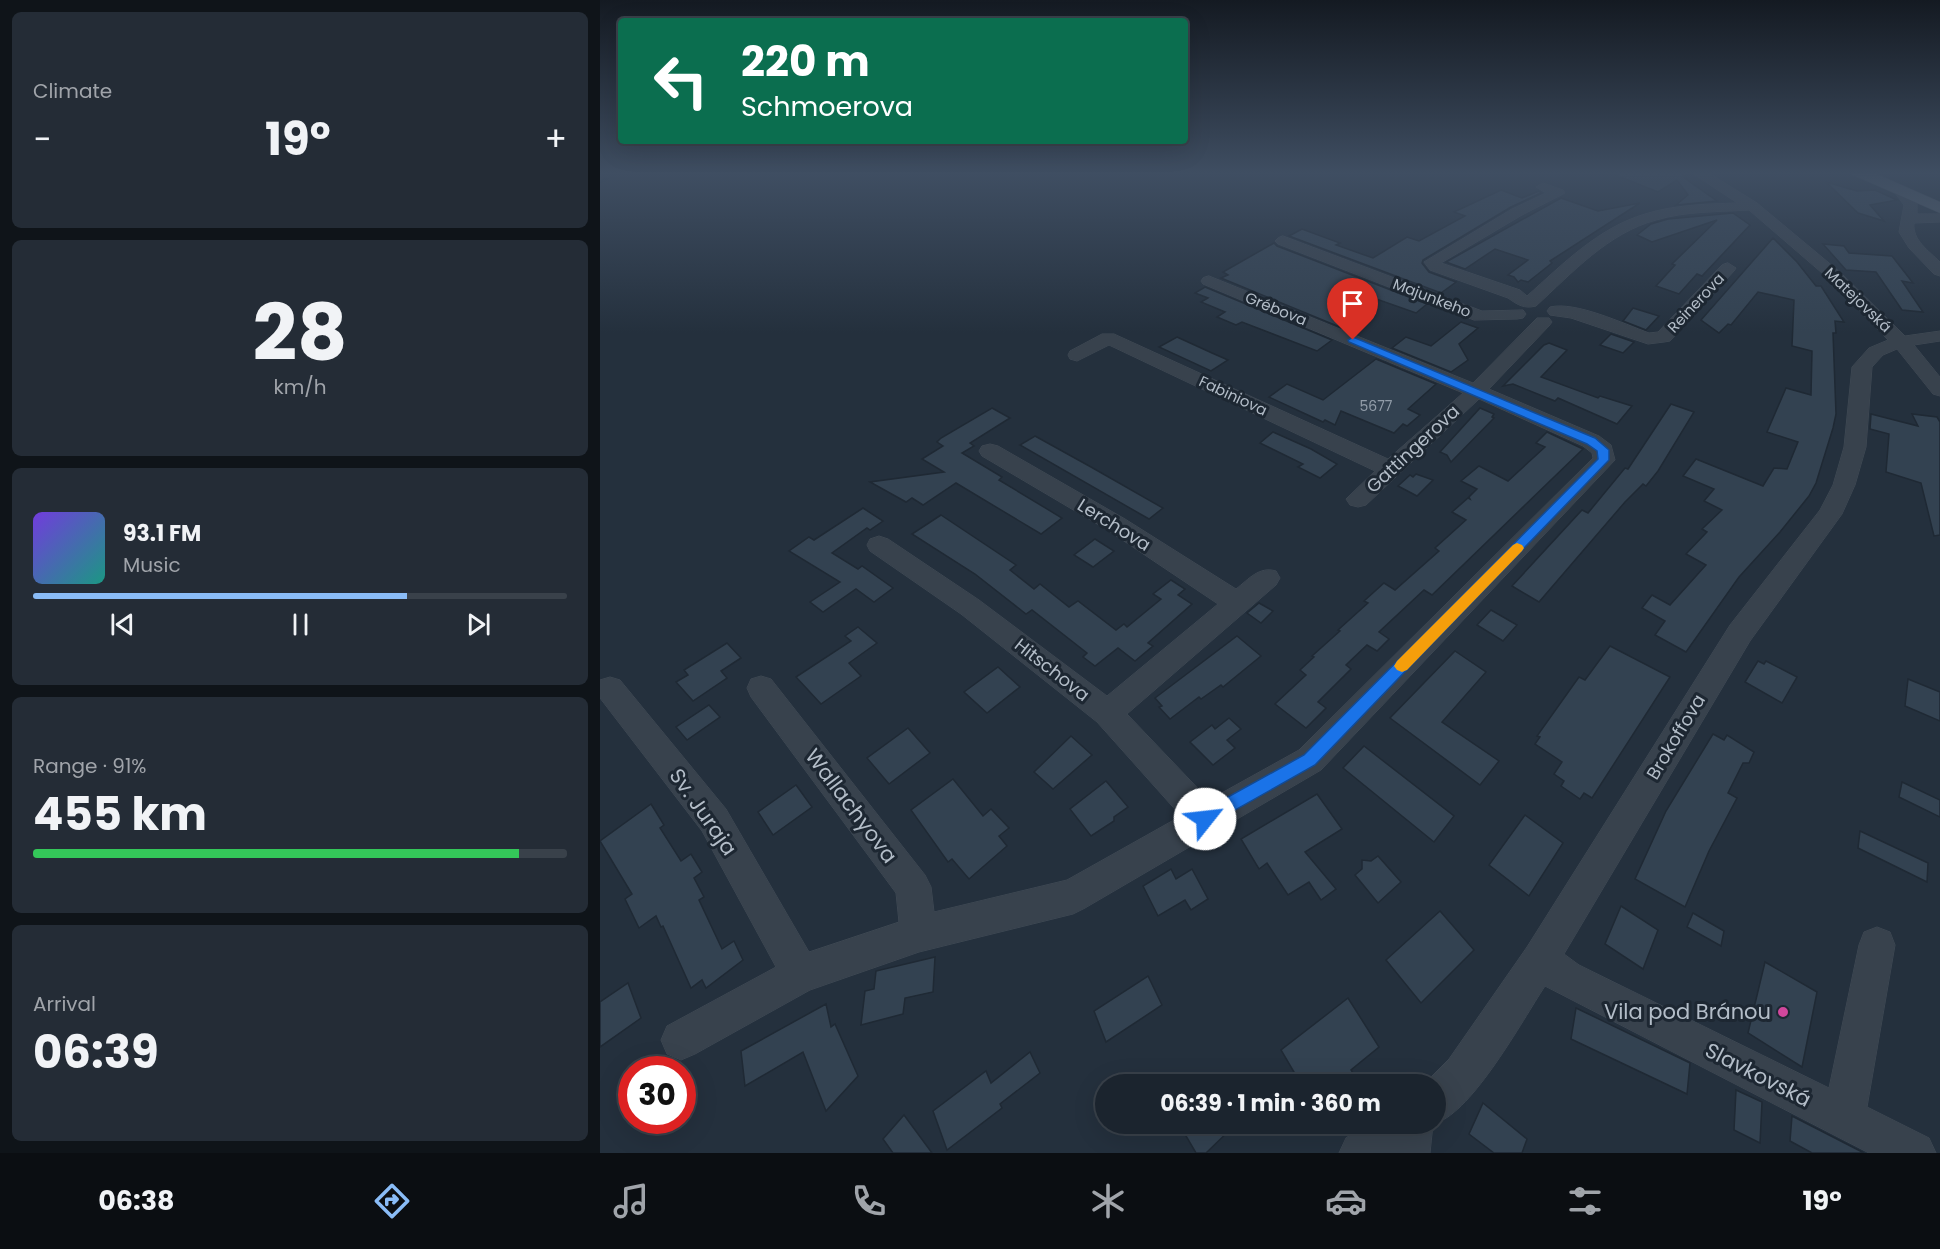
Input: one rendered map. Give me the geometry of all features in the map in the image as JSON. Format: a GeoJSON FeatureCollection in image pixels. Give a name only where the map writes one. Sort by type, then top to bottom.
{"type":"FeatureCollection","features":[{"type":"Feature","properties":{"kind":"street"},"geometry":{"type":"LineString","coordinates":[[1494,226],[1432,262],[1436,267],[1514,294],[1524,306],[1525,320],[1550,317]]}},
{"type":"Feature","properties":{"kind":"street"},"geometry":{"type":"LineString","coordinates":[[1524,306],[1582,256],[1629,226]]}},
{"type":"Feature","properties":{"kind":"street","name":"Matejovská"},"geometry":{"type":"LineString","coordinates":[[1775,226],[1834,276],[1901,342],[1940,390]]}},
{"type":"Feature","properties":{"kind":"street"},"geometry":{"type":"LineString","coordinates":[[1908,226],[1906,232],[1914,244],[1940,271]]}},
{"type":"Feature","properties":{"kind":"street","name":"Majunkeho"},"geometry":{"type":"LineString","coordinates":[[1282,242],[1480,316],[1524,306]]}},
{"type":"Feature","properties":{"kind":"street","name":"Reinerova"},"geometry":{"type":"LineString","coordinates":[[1550,317],[1574,313],[1648,339],[1664,337],[1728,268]]}},
{"type":"Feature","properties":{"kind":"street","name":"Grébova"},"geometry":{"type":"LineString","coordinates":[[1205,819],[1310,760],[1604,460],[1603,450],[1591,441],[1209,281]]}},
{"type":"Feature","properties":{"kind":"street","name":"Gattingerova"},"geometry":{"type":"LineString","coordinates":[[1358,499],[1476,391],[1550,317]]}},
{"type":"Feature","properties":{"kind":"street","name":"Matejovská"},"geometry":{"type":"LineString","coordinates":[[1870,355],[1901,342],[1940,336]]}},
{"type":"Feature","properties":{"kind":"street","name":"Fabiniova"},"geometry":{"type":"LineString","coordinates":[[1077,355],[1108,338],[1390,469]]}},
{"type":"Feature","properties":{"kind":"street","name":"Brokoffova"},"geometry":{"type":"LineString","coordinates":[[1446,1091],[1463,1073],[1539,960],[1740,633],[1806,547],[1838,500],[1850,471],[1855,447],[1862,367],[1870,355]]}},
{"type":"Feature","properties":{"kind":"street","name":"Lerchova"},"geometry":{"type":"LineString","coordinates":[[990,451],[1117,525],[1235,603]]}},
{"type":"Feature","properties":{"kind":"street","name":"Hitschova"},"geometry":{"type":"LineString","coordinates":[[879,545],[970,607],[1107,713],[1205,819]]}},
{"type":"Feature","properties":{"kind":"street"},"geometry":{"type":"LineString","coordinates":[[1107,713],[1267,578]]}},
{"type":"Feature","properties":{"kind":"street","name":"Sv. Juraja"},"geometry":{"type":"LineString","coordinates":[[610,688],[714,819],[801,974]]}},
{"type":"Feature","properties":{"kind":"street","name":"Wallachyova"},"geometry":{"type":"LineString","coordinates":[[761,688],[914,887],[919,933]]}},
{"type":"Feature","properties":{"kind":"street"},"geometry":{"type":"LineString","coordinates":[[681,1040],[801,974],[919,933],[1073,896],[1205,819]]}},
{"type":"Feature","properties":{"kind":"street"},"geometry":{"type":"LineString","coordinates":[[1844,1118],[1877,945]]}},
{"type":"Feature","properties":{"kind":"street","name":"Slavkovská"},"geometry":{"type":"LineString","coordinates":[[1539,960],[1566,978],[1914,1153]]}},
{"type":"Feature","properties":{"kind":"street"},"geometry":{"type":"LineString","coordinates":[[1361,1153],[1394,1134]]}},
{"type":"Feature","properties":{"kind":"street"},"geometry":{"type":"LineString","coordinates":[[1408,1153],[1410,1134]]}},
{"type":"Feature","properties":{"kind":"building"},"geometry":{"type":"Polygon","coordinates":[[[1447,226],[1480,226],[1423,260],[1422,263],[1429,272],[1456,282],[1441,293],[1289,236],[1302,229],[1340,243],[1336,245],[1373,258],[1407,237],[1419,241],[1447,226]]]}},
{"type":"Feature","properties":{"kind":"building"},"geometry":{"type":"Polygon","coordinates":[[[1511,226],[1605,226],[1550,261],[1552,263],[1528,282],[1521,280],[1518,282],[1514,277],[1508,275],[1528,260],[1495,249],[1465,269],[1446,262],[1511,226]]]}},
{"type":"Feature","properties":{"kind":"building"},"geometry":{"type":"Polygon","coordinates":[[[1649,226],[1700,226],[1652,242],[1637,235],[1649,226]]]}},
{"type":"Feature","properties":{"kind":"building"},"geometry":{"type":"Polygon","coordinates":[[[1711,226],[1749,226],[1702,276],[1697,274],[1679,294],[1656,286],[1675,265],[1672,264],[1711,226]]]}},
{"type":"Feature","properties":{"kind":"building"},"geometry":{"type":"Polygon","coordinates":[[[1773,238],[1797,262],[1816,286],[1821,286],[1844,322],[1835,321],[1836,333],[1833,333],[1836,414],[1816,483],[1809,496],[1739,577],[1686,652],[1655,635],[1665,621],[1642,608],[1652,595],[1670,605],[1706,565],[1686,554],[1707,532],[1702,529],[1722,510],[1704,501],[1714,489],[1683,476],[1696,459],[1763,486],[1774,468],[1787,469],[1798,442],[1767,432],[1786,388],[1811,395],[1812,351],[1792,346],[1794,300],[1758,292],[1731,325],[1728,324],[1719,333],[1701,320],[1773,238]]]}},
{"type":"Feature","properties":{"kind":"building"},"geometry":{"type":"Polygon","coordinates":[[[1274,243],[1427,304],[1416,313],[1368,296],[1336,317],[1355,325],[1347,330],[1221,278],[1228,275],[1223,272],[1274,243]]]}},
{"type":"Feature","properties":{"kind":"building"},"geometry":{"type":"Polygon","coordinates":[[[1823,244],[1844,246],[1849,253],[1892,256],[1913,283],[1902,281],[1923,312],[1902,310],[1876,272],[1846,270],[1823,244]]]}},
{"type":"Feature","properties":{"kind":"building"},"geometry":{"type":"Polygon","coordinates":[[[1205,287],[1332,340],[1317,351],[1242,322],[1236,325],[1217,317],[1225,312],[1201,302],[1208,298],[1195,293],[1205,287]]]}},
{"type":"Feature","properties":{"kind":"building"},"geometry":{"type":"Polygon","coordinates":[[[1633,308],[1659,316],[1646,330],[1623,321],[1633,308]]]}},
{"type":"Feature","properties":{"kind":"building"},"geometry":{"type":"Polygon","coordinates":[[[1461,322],[1478,328],[1459,344],[1468,360],[1451,372],[1392,348],[1406,337],[1431,346],[1461,322]]]}},
{"type":"Feature","properties":{"kind":"building"},"geometry":{"type":"Polygon","coordinates":[[[1611,334],[1634,342],[1623,353],[1600,345],[1611,334]]]}},
{"type":"Feature","properties":{"kind":"building"},"geometry":{"type":"Polygon","coordinates":[[[1177,337],[1228,360],[1211,371],[1159,347],[1177,337]]]}},
{"type":"Feature","properties":{"kind":"building"},"geometry":{"type":"Polygon","coordinates":[[[1549,343],[1567,350],[1541,377],[1598,398],[1600,396],[1632,406],[1617,424],[1558,398],[1555,401],[1513,384],[1503,386],[1544,345],[1549,343]]]}},
{"type":"Feature","properties":{"kind":"building"},"geometry":{"type":"Polygon","coordinates":[[[1376,359],[1436,384],[1408,409],[1420,415],[1407,426],[1403,424],[1394,433],[1341,411],[1335,425],[1325,420],[1323,422],[1269,397],[1287,384],[1323,400],[1376,359]]]}},
{"type":"Feature","properties":{"kind":"building"},"geometry":{"type":"Polygon","coordinates":[[[1671,404],[1694,412],[1658,471],[1646,486],[1643,484],[1625,502],[1539,602],[1512,586],[1582,510],[1588,513],[1625,468],[1628,469],[1671,404]]]}},
{"type":"Feature","properties":{"kind":"building"},"geometry":{"type":"Polygon","coordinates":[[[992,408],[1010,418],[970,443],[974,446],[962,453],[1002,477],[999,480],[1062,518],[1041,534],[956,483],[923,505],[912,498],[906,502],[870,482],[944,472],[922,459],[943,446],[937,442],[941,438],[992,408]]]}},
{"type":"Feature","properties":{"kind":"building"},"geometry":{"type":"Polygon","coordinates":[[[1480,408],[1494,414],[1492,417],[1494,418],[1451,462],[1447,455],[1440,452],[1480,408]]]}},
{"type":"Feature","properties":{"kind":"building"},"geometry":{"type":"Polygon","coordinates":[[[1871,414],[1918,426],[1912,414],[1937,417],[1940,422],[1940,535],[1934,536],[1921,483],[1886,472],[1889,434],[1870,429],[1871,414]]]}},
{"type":"Feature","properties":{"kind":"building"},"geometry":{"type":"Polygon","coordinates":[[[1273,432],[1337,464],[1320,478],[1298,467],[1303,464],[1260,443],[1273,432]]]}},
{"type":"Feature","properties":{"kind":"building"},"geometry":{"type":"Polygon","coordinates":[[[1547,432],[1583,449],[1432,595],[1424,590],[1379,632],[1389,639],[1377,651],[1367,645],[1346,665],[1351,669],[1318,702],[1326,708],[1306,728],[1275,704],[1306,675],[1300,670],[1340,631],[1338,630],[1368,603],[1364,601],[1384,583],[1395,590],[1439,551],[1435,548],[1466,520],[1452,512],[1468,498],[1470,499],[1469,497],[1477,489],[1461,481],[1479,466],[1508,481],[1545,447],[1536,443],[1547,432]]]}},
{"type":"Feature","properties":{"kind":"building"},"geometry":{"type":"Polygon","coordinates":[[[1035,436],[1163,508],[1149,519],[1020,445],[1035,436]]]}},
{"type":"Feature","properties":{"kind":"building"},"geometry":{"type":"Polygon","coordinates":[[[1416,474],[1433,480],[1417,496],[1398,486],[1410,475],[1413,477],[1416,474]]]}},
{"type":"Feature","properties":{"kind":"building"},"geometry":{"type":"Polygon","coordinates":[[[863,508],[883,521],[870,530],[867,528],[832,553],[858,569],[862,566],[893,588],[874,602],[856,589],[823,612],[810,602],[840,582],[789,551],[809,537],[814,540],[863,508]]]}},
{"type":"Feature","properties":{"kind":"building"},"geometry":{"type":"Polygon","coordinates":[[[941,515],[1016,565],[1010,570],[1034,589],[1040,584],[1069,607],[1078,601],[1116,630],[1124,624],[1127,627],[1161,599],[1153,594],[1171,580],[1185,589],[1178,595],[1192,604],[1148,643],[1153,646],[1135,661],[1118,648],[1095,666],[1083,657],[1087,653],[1032,610],[1026,614],[975,574],[912,534],[941,515]]]}},
{"type":"Feature","properties":{"kind":"building"},"geometry":{"type":"Polygon","coordinates":[[[1095,539],[1114,551],[1093,567],[1074,555],[1095,539]]]}},
{"type":"Feature","properties":{"kind":"building"},"geometry":{"type":"Polygon","coordinates":[[[1259,603],[1273,611],[1261,623],[1247,613],[1259,603]]]}},
{"type":"Feature","properties":{"kind":"building"},"geometry":{"type":"Polygon","coordinates":[[[1491,610],[1517,625],[1503,641],[1477,625],[1491,610]]]}},
{"type":"Feature","properties":{"kind":"building"},"geometry":{"type":"Polygon","coordinates":[[[858,627],[877,643],[849,663],[861,676],[821,704],[796,677],[851,641],[845,636],[858,627]]]}},
{"type":"Feature","properties":{"kind":"building"},"geometry":{"type":"Polygon","coordinates":[[[1237,636],[1261,656],[1223,687],[1221,685],[1201,699],[1199,697],[1170,719],[1159,707],[1162,706],[1155,698],[1237,636]]]}},
{"type":"Feature","properties":{"kind":"building"},"geometry":{"type":"Polygon","coordinates":[[[727,643],[741,658],[721,671],[727,678],[693,701],[676,682],[688,675],[684,670],[727,643]]]}},
{"type":"Feature","properties":{"kind":"building"},"geometry":{"type":"Polygon","coordinates":[[[1610,646],[1670,677],[1592,798],[1584,793],[1580,799],[1561,786],[1564,781],[1554,774],[1562,762],[1535,744],[1540,737],[1537,736],[1579,677],[1585,680],[1610,646]]]}},
{"type":"Feature","properties":{"kind":"building"},"geometry":{"type":"Polygon","coordinates":[[[1455,651],[1486,672],[1442,722],[1499,761],[1480,785],[1390,718],[1455,651]]]}},
{"type":"Feature","properties":{"kind":"building"},"geometry":{"type":"Polygon","coordinates":[[[1758,661],[1764,664],[1766,661],[1797,677],[1782,703],[1745,682],[1758,661]]]}},
{"type":"Feature","properties":{"kind":"building"},"geometry":{"type":"Polygon","coordinates":[[[998,667],[1020,687],[987,713],[964,692],[998,667]]]}},
{"type":"Feature","properties":{"kind":"building"},"geometry":{"type":"Polygon","coordinates":[[[1908,679],[1940,692],[1940,721],[1905,706],[1908,679]]]}},
{"type":"Feature","properties":{"kind":"building"},"geometry":{"type":"Polygon","coordinates":[[[709,705],[720,717],[687,740],[676,727],[709,705]]]}},
{"type":"Feature","properties":{"kind":"building"},"geometry":{"type":"Polygon","coordinates":[[[1229,718],[1241,729],[1227,740],[1235,748],[1213,765],[1190,742],[1212,725],[1215,729],[1229,718]]]}},
{"type":"Feature","properties":{"kind":"building"},"geometry":{"type":"Polygon","coordinates":[[[908,728],[930,753],[889,784],[867,758],[908,728]]]}},
{"type":"Feature","properties":{"kind":"building"},"geometry":{"type":"Polygon","coordinates":[[[1713,734],[1724,740],[1727,735],[1754,752],[1749,763],[1743,763],[1728,793],[1737,798],[1709,851],[1685,907],[1635,879],[1666,811],[1713,734]]]}},
{"type":"Feature","properties":{"kind":"building"},"geometry":{"type":"Polygon","coordinates":[[[1071,736],[1092,755],[1053,789],[1034,772],[1071,736]]]}},
{"type":"Feature","properties":{"kind":"building"},"geometry":{"type":"Polygon","coordinates":[[[1364,746],[1454,816],[1434,842],[1343,768],[1364,746]]]}},
{"type":"Feature","properties":{"kind":"building"},"geometry":{"type":"Polygon","coordinates":[[[953,779],[983,816],[991,809],[1009,828],[999,836],[1007,846],[969,879],[952,859],[948,862],[911,810],[953,779]]]}},
{"type":"Feature","properties":{"kind":"building"},"geometry":{"type":"Polygon","coordinates":[[[1106,781],[1128,807],[1114,817],[1114,821],[1091,836],[1070,809],[1106,781]]]}},
{"type":"Feature","properties":{"kind":"building"},"geometry":{"type":"Polygon","coordinates":[[[1902,782],[1940,800],[1940,817],[1899,797],[1902,782]]]}},
{"type":"Feature","properties":{"kind":"building"},"geometry":{"type":"Polygon","coordinates":[[[796,785],[812,807],[773,835],[758,812],[796,785]]]}},
{"type":"Feature","properties":{"kind":"building"},"geometry":{"type":"Polygon","coordinates":[[[1317,794],[1342,829],[1305,852],[1336,889],[1321,900],[1309,882],[1288,895],[1267,863],[1259,869],[1241,839],[1317,794]]]}},
{"type":"Feature","properties":{"kind":"building"},"geometry":{"type":"Polygon","coordinates":[[[651,804],[664,825],[660,828],[681,861],[691,854],[702,872],[694,878],[704,897],[699,900],[722,949],[734,941],[743,960],[706,988],[702,980],[691,988],[663,926],[661,927],[656,916],[639,928],[625,899],[632,894],[600,841],[651,804]]]}},
{"type":"Feature","properties":{"kind":"building"},"geometry":{"type":"Polygon","coordinates":[[[1525,815],[1563,843],[1529,896],[1489,865],[1525,815]]]}},
{"type":"Feature","properties":{"kind":"building"},"geometry":{"type":"Polygon","coordinates":[[[1860,831],[1928,863],[1927,882],[1858,848],[1860,831]]]}},
{"type":"Feature","properties":{"kind":"building"},"geometry":{"type":"Polygon","coordinates":[[[1378,856],[1401,882],[1378,903],[1355,875],[1362,869],[1362,860],[1371,861],[1378,856]]]}},
{"type":"Feature","properties":{"kind":"building"},"geometry":{"type":"Polygon","coordinates":[[[1171,869],[1176,879],[1192,869],[1208,899],[1191,910],[1185,900],[1158,916],[1143,886],[1171,869]]]}},
{"type":"Feature","properties":{"kind":"building"},"geometry":{"type":"Polygon","coordinates":[[[1621,906],[1658,930],[1643,969],[1605,944],[1621,906]]]}},
{"type":"Feature","properties":{"kind":"building"},"geometry":{"type":"Polygon","coordinates":[[[1440,911],[1474,950],[1421,1003],[1386,960],[1440,911]]]}},
{"type":"Feature","properties":{"kind":"building"},"geometry":{"type":"Polygon","coordinates":[[[1693,913],[1724,931],[1721,946],[1687,927],[1693,913]]]}},
{"type":"Feature","properties":{"kind":"building"},"geometry":{"type":"Polygon","coordinates":[[[935,957],[933,992],[905,998],[903,1014],[861,1025],[865,991],[874,989],[876,971],[935,957]]]}},
{"type":"Feature","properties":{"kind":"building","name":"Vila pod Bránou"},"geometry":{"type":"Polygon","coordinates":[[[1765,962],[1817,992],[1802,1067],[1748,1033],[1765,962]]]}},
{"type":"Feature","properties":{"kind":"building"},"geometry":{"type":"Polygon","coordinates":[[[1148,976],[1162,1005],[1106,1042],[1094,1011],[1148,976]]]}},
{"type":"Feature","properties":{"kind":"building"},"geometry":{"type":"Polygon","coordinates":[[[628,983],[641,1018],[600,1047],[600,1002],[628,983]]]}},
{"type":"Feature","properties":{"kind":"building"},"geometry":{"type":"Polygon","coordinates":[[[1348,998],[1379,1047],[1351,1070],[1354,1074],[1295,1074],[1281,1050],[1348,998]]]}},
{"type":"Feature","properties":{"kind":"building"},"geometry":{"type":"Polygon","coordinates":[[[826,1004],[831,1027],[835,1024],[858,1076],[826,1111],[803,1052],[745,1086],[741,1051],[826,1004]]]}},
{"type":"Feature","properties":{"kind":"building"},"geometry":{"type":"Polygon","coordinates":[[[1576,1008],[1690,1063],[1687,1094],[1571,1039],[1576,1008]]]}},
{"type":"Feature","properties":{"kind":"building"},"geometry":{"type":"Polygon","coordinates":[[[1030,1052],[1040,1073],[1000,1104],[1002,1108],[947,1150],[933,1111],[986,1071],[991,1083],[1030,1052]]]}},
{"type":"Feature","properties":{"kind":"building"},"geometry":{"type":"Polygon","coordinates":[[[1736,1090],[1762,1102],[1760,1143],[1734,1130],[1736,1090]]]}},
{"type":"Feature","properties":{"kind":"building"},"geometry":{"type":"Polygon","coordinates":[[[1483,1103],[1527,1139],[1522,1153],[1494,1153],[1469,1134],[1483,1103]]]}},
{"type":"Feature","properties":{"kind":"building"},"geometry":{"type":"Polygon","coordinates":[[[904,1115],[932,1153],[893,1153],[883,1139],[904,1115]]]}},
{"type":"Feature","properties":{"kind":"building"},"geometry":{"type":"Polygon","coordinates":[[[1792,1116],[1864,1153],[1812,1153],[1790,1141],[1792,1116]]]}},
{"type":"Feature","properties":{"kind":"building"},"geometry":{"type":"Polygon","coordinates":[[[1185,1134],[1226,1134],[1206,1153],[1196,1153],[1185,1134]]]}},
{"type":"Feature","properties":{"kind":"slow traffic"},"geometry":{"type":"LineString","coordinates":[[1402,666],[1517,548]]}},
{"type":"Feature","properties":{"kind":"place","name":"Vila pod Bránou"},"geometry":{"type":"Point","coordinates":[1783,1012]}},
{"type":"Feature","properties":{"kind":"route"},"geometry":{"type":"LineString","coordinates":[[1205,819],[1310,760],[1604,460],[1603,450],[1591,441],[1353,340]]}}]}
